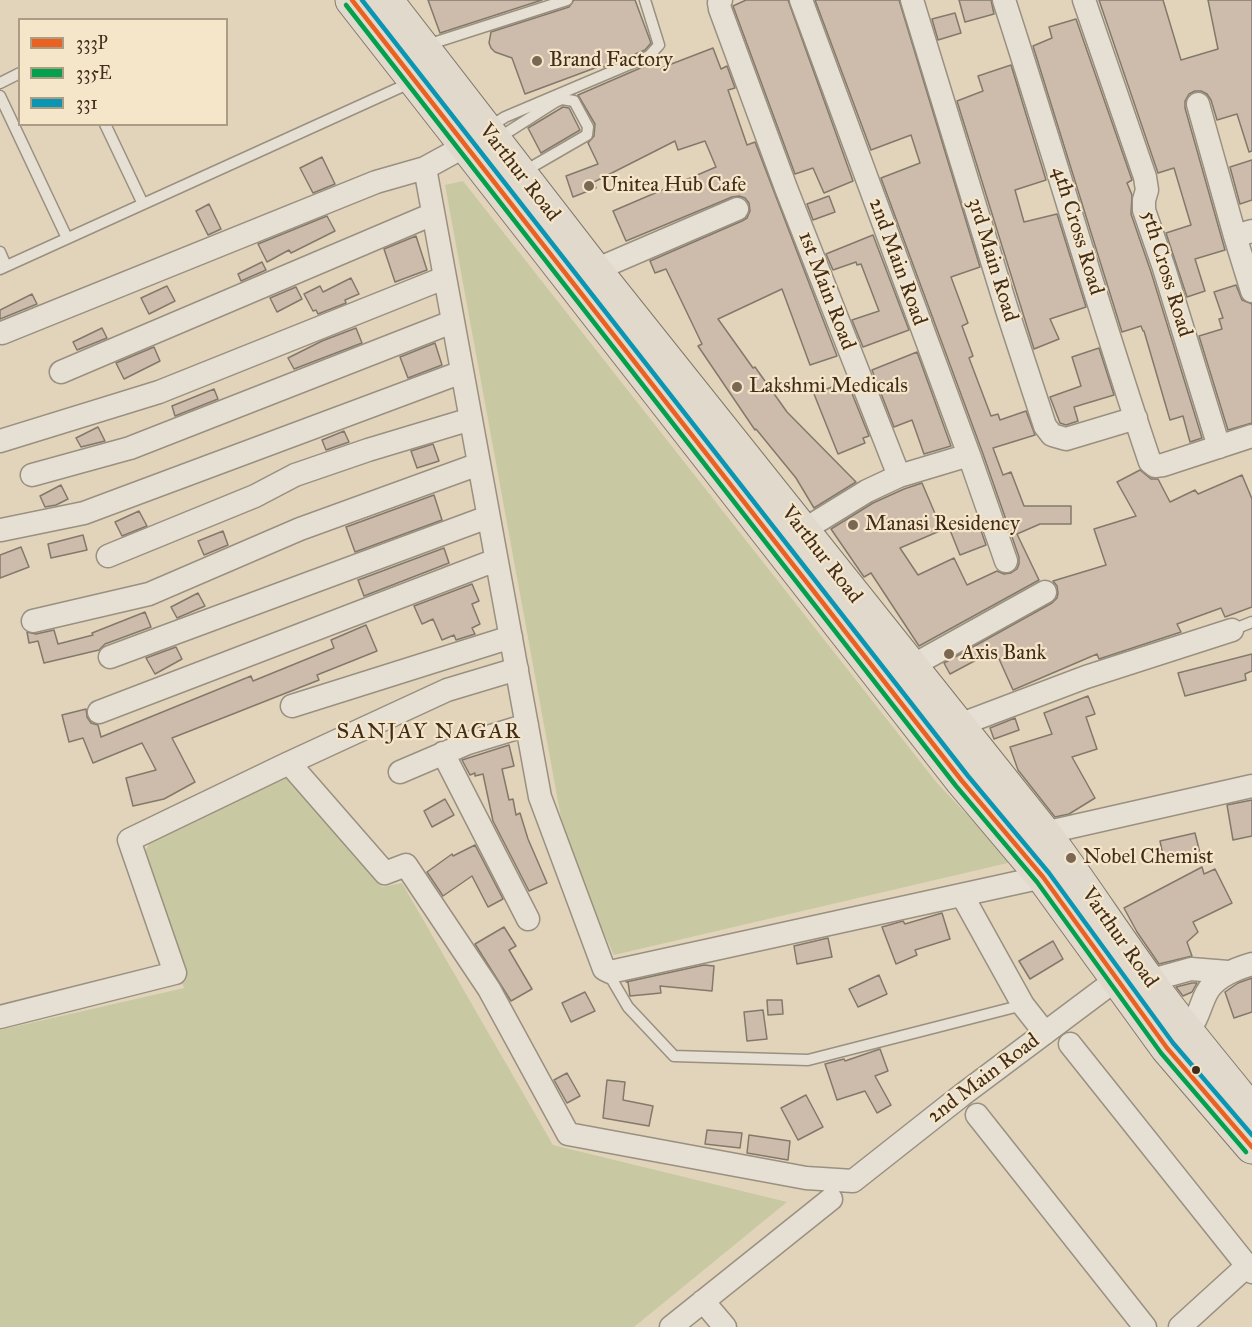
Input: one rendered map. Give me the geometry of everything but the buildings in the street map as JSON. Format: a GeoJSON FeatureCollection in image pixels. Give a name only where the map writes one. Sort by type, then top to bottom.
{"type":"FeatureCollection","features":[{"type":"Feature","properties":{"kind":"main road","name":"Varthur Road"},"geometry":{"type":"LineString","coordinates":[[352,0],[416,81],[482,138],[519,174],[595,270],[695,417],[962,781],[1043,877],[1167,1048],[1252,1148]]}},
{"type":"Feature","properties":{"kind":"main road","name":"Varthur Road"},"geometry":{"type":"LineString","coordinates":[[386,0],[422,47],[482,138],[562,272],[802,531],[1044,833],[1148,981],[1252,1112]]}},
{"type":"Feature","properties":{"kind":"street","name":"1st Main Road"},"geometry":{"type":"LineString","coordinates":[[721,0],[720,9],[786,188],[899,476]]}},
{"type":"Feature","properties":{"kind":"street","name":"2nd Main Road"},"geometry":{"type":"LineString","coordinates":[[801,0],[1006,561]]}},
{"type":"Feature","properties":{"kind":"street","name":"3rd Main Road"},"geometry":{"type":"LineString","coordinates":[[912,0],[1045,426],[1052,435],[1066,439],[1136,418]]}},
{"type":"Feature","properties":{"kind":"street","name":"4th Cross Road"},"geometry":{"type":"LineString","coordinates":[[1004,0],[1150,462],[1155,466],[1163,465],[1219,447]]}},
{"type":"Feature","properties":{"kind":"street","name":"5th Cross Road"},"geometry":{"type":"LineString","coordinates":[[1084,0],[1145,177],[1147,190],[1144,210],[1219,447]]}},
{"type":"Feature","properties":{"kind":"street"},"geometry":{"type":"LineString","coordinates":[[1198,104],[1244,234],[1252,291]]}},
{"type":"Feature","properties":{"kind":"street"},"geometry":{"type":"LineString","coordinates":[[2,333],[375,182],[424,168],[482,138]]}},
{"type":"Feature","properties":{"kind":"street"},"geometry":{"type":"LineString","coordinates":[[424,168],[540,797],[606,971],[610,972],[1043,877]]}},
{"type":"Feature","properties":{"kind":"street"},"geometry":{"type":"LineString","coordinates":[[595,270],[737,209]]}},
{"type":"Feature","properties":{"kind":"street"},"geometry":{"type":"LineString","coordinates":[[61,372],[433,214]]}},
{"type":"Feature","properties":{"kind":"street"},"geometry":{"type":"LineString","coordinates":[[0,441],[159,392],[444,278]]}},
{"type":"Feature","properties":{"kind":"street"},"geometry":{"type":"LineString","coordinates":[[32,475],[130,448],[452,322]]}},
{"type":"Feature","properties":{"kind":"street"},"geometry":{"type":"LineString","coordinates":[[1,530],[84,513],[462,372]]}},
{"type":"Feature","properties":{"kind":"street"},"geometry":{"type":"LineString","coordinates":[[108,556],[255,496],[295,475],[471,419]]}},
{"type":"Feature","properties":{"kind":"street"},"geometry":{"type":"LineString","coordinates":[[1219,447],[1252,436]]}},
{"type":"Feature","properties":{"kind":"street"},"geometry":{"type":"LineString","coordinates":[[802,531],[867,491],[899,476],[969,455]]}},
{"type":"Feature","properties":{"kind":"street"},"geometry":{"type":"LineString","coordinates":[[33,621],[149,594],[300,529],[479,464]]}},
{"type":"Feature","properties":{"kind":"street"},"geometry":{"type":"LineString","coordinates":[[110,657],[488,517]]}},
{"type":"Feature","properties":{"kind":"street"},"geometry":{"type":"LineString","coordinates":[[99,712],[496,560]]}},
{"type":"Feature","properties":{"kind":"street"},"geometry":{"type":"LineString","coordinates":[[910,667],[1045,592]]}},
{"type":"Feature","properties":{"kind":"street"},"geometry":{"type":"LineString","coordinates":[[959,725],[1086,677],[1242,626]]}},
{"type":"Feature","properties":{"kind":"street"},"geometry":{"type":"LineString","coordinates":[[292,706],[511,637]]}},
{"type":"Feature","properties":{"kind":"street"},"geometry":{"type":"LineString","coordinates":[[0,1017],[175,973],[129,840],[447,690],[517,669]]}},
{"type":"Feature","properties":{"kind":"street"},"geometry":{"type":"LineString","coordinates":[[400,772],[442,753],[527,725]]}},
{"type":"Feature","properties":{"kind":"street"},"geometry":{"type":"LineString","coordinates":[[442,753],[528,919]]}},
{"type":"Feature","properties":{"kind":"street","name":"2nd Main Road"},"geometry":{"type":"LineString","coordinates":[[290,763],[385,873],[406,865],[489,989],[568,1134],[806,1178],[853,1181],[1116,978]]}},
{"type":"Feature","properties":{"kind":"street"},"geometry":{"type":"LineString","coordinates":[[1044,833],[1252,786]]}},
{"type":"Feature","properties":{"kind":"street"},"geometry":{"type":"LineString","coordinates":[[962,895],[1023,1005],[1044,1033]]}},
{"type":"Feature","properties":{"kind":"street"},"geometry":{"type":"LineString","coordinates":[[1187,1031],[1193,1026],[1207,991],[1228,972],[1252,963]]}},
{"type":"Feature","properties":{"kind":"street"},"geometry":{"type":"LineString","coordinates":[[1148,981],[1191,969],[1228,972]]}},
{"type":"Feature","properties":{"kind":"street"},"geometry":{"type":"LineString","coordinates":[[1070,1044],[1250,1269],[1180,1327]]}},
{"type":"Feature","properties":{"kind":"street"},"geometry":{"type":"LineString","coordinates":[[977,1114],[1144,1327]]}},
{"type":"Feature","properties":{"kind":"street"},"geometry":{"type":"LineString","coordinates":[[671,1327],[831,1199]]}},
{"type":"Feature","properties":{"kind":"street"},"geometry":{"type":"LineString","coordinates":[[703,1301],[725,1327]]}},
{"type":"Feature","properties":{"kind":"lane"},"geometry":{"type":"LineString","coordinates":[[422,47],[567,0]]}},
{"type":"Feature","properties":{"kind":"lane"},"geometry":{"type":"LineString","coordinates":[[482,138],[505,117],[656,51],[660,45],[645,0]]}},
{"type":"Feature","properties":{"kind":"lane"},"geometry":{"type":"LineString","coordinates":[[0,83],[18,74]]}},
{"type":"Feature","properties":{"kind":"lane"},"geometry":{"type":"LineString","coordinates":[[0,252],[3,268],[416,81]]}},
{"type":"Feature","properties":{"kind":"lane"},"geometry":{"type":"LineString","coordinates":[[0,96],[68,238]]}},
{"type":"Feature","properties":{"kind":"lane"},"geometry":{"type":"LineString","coordinates":[[482,138],[562,99],[574,101],[588,127],[587,135],[519,174]]}},
{"type":"Feature","properties":{"kind":"lane"},"geometry":{"type":"LineString","coordinates":[[106,126],[143,204]]}},
{"type":"Feature","properties":{"kind":"lane"},"geometry":{"type":"LineString","coordinates":[[606,971],[628,1007],[674,1056],[808,1059],[1023,1005]]}},
{"type":"Feature","properties":{"kind":"green space"},"geometry":{"type":"Polygon","coordinates":[[[463,181],[937,783],[1012,862],[614,955],[568,856],[445,185],[463,181]]]}},
{"type":"Feature","properties":{"kind":"green space"},"geometry":{"type":"Polygon","coordinates":[[[291,769],[382,887],[402,883],[553,1145],[787,1202],[634,1327],[0,1327],[0,1030],[184,988],[141,858],[154,836],[291,769]]]}},
{"type":"Feature","properties":{"kind":"transit line","name":"333P"},"geometry":{"type":"LineString","coordinates":[[352,0],[962,781],[1043,877],[1167,1048],[1252,1147]]}},
{"type":"Feature","properties":{"kind":"transit line","name":"331"},"geometry":{"type":"LineString","coordinates":[[362,0],[968,776],[1049,873],[1173,1043],[1252,1135]]}},
{"type":"Feature","properties":{"kind":"transit line","name":"335E"},"geometry":{"type":"LineString","coordinates":[[346,5],[956,786],[1037,882],[1161,1053],[1246,1152]]}},
{"type":"Feature","properties":{"kind":"place","name":"Brand Factory"},"geometry":{"type":"Point","coordinates":[537,61]}},
{"type":"Feature","properties":{"kind":"place","name":"Unitea Hub Cafe"},"geometry":{"type":"Point","coordinates":[589,186]}},
{"type":"Feature","properties":{"kind":"place","name":"Lakshmi Medicals"},"geometry":{"type":"Point","coordinates":[737,387]}},
{"type":"Feature","properties":{"kind":"place","name":"Manasi Residency"},"geometry":{"type":"Point","coordinates":[853,525]}},
{"type":"Feature","properties":{"kind":"place","name":"Axis Bank"},"geometry":{"type":"Point","coordinates":[949,654]}},
{"type":"Feature","properties":{"kind":"place","name":"Nobel Chemist"},"geometry":{"type":"Point","coordinates":[1071,858]}},
{"type":"Feature","properties":{"kind":"district","name":"SANJAY NAGAR"},"geometry":{"type":"Point","coordinates":[429,733]}}]}
